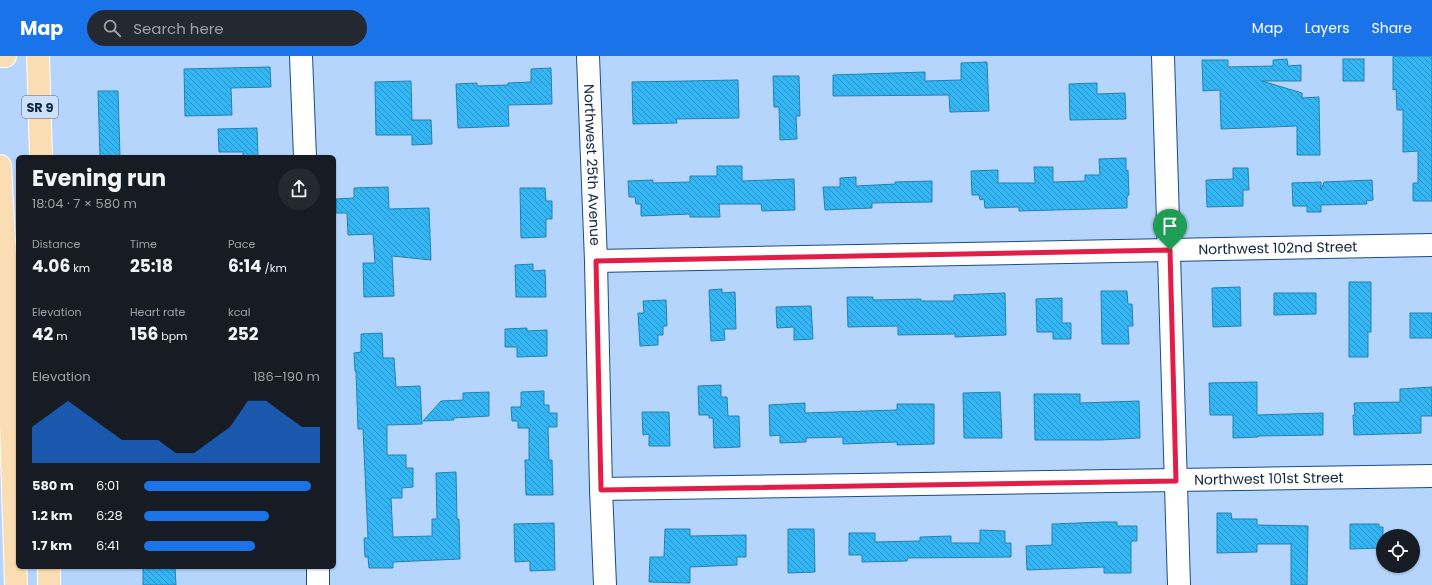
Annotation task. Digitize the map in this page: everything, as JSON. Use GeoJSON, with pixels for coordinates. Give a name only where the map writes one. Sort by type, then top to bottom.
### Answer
{"type":"FeatureCollection","features":[{"type":"Feature","properties":{"kind":"main road"},"geometry":{"type":"LineString","coordinates":[[0,56],[5,56]]}},
{"type":"Feature","properties":{"kind":"main road","name":"SR 9"},"geometry":{"type":"LineString","coordinates":[[38,56],[41,155]]}},
{"type":"Feature","properties":{"kind":"main road"},"geometry":{"type":"LineString","coordinates":[[0,166],[7,296],[6,488],[16,585]]}},
{"type":"Feature","properties":{"kind":"main road"},"geometry":{"type":"LineString","coordinates":[[49,569],[49,585]]}},
{"type":"Feature","properties":{"kind":"street"},"geometry":{"type":"LineString","coordinates":[[301,56],[304,155]]}},
{"type":"Feature","properties":{"kind":"street","name":"Northwest 25th Avenue"},"geometry":{"type":"LineString","coordinates":[[588,56],[596,261],[601,490],[605,585]]}},
{"type":"Feature","properties":{"kind":"street"},"geometry":{"type":"LineString","coordinates":[[1163,56],[1179,585]]}},
{"type":"Feature","properties":{"kind":"street","name":"Northwest 102nd Street"},"geometry":{"type":"LineString","coordinates":[[596,261],[1432,245]]}},
{"type":"Feature","properties":{"kind":"street","name":"Northwest 101st Street"},"geometry":{"type":"LineString","coordinates":[[601,490],[1432,476]]}},
{"type":"Feature","properties":{"kind":"street"},"geometry":{"type":"LineString","coordinates":[[318,569],[318,585]]}},
{"type":"Feature","properties":{"kind":"building"},"geometry":{"type":"Polygon","coordinates":[[[1393,56],[1432,56],[1432,201],[1413,201],[1413,183],[1418,183],[1418,151],[1403,152],[1403,110],[1397,110],[1396,89],[1393,90],[1393,56]]]}},
{"type":"Feature","properties":{"kind":"building"},"geometry":{"type":"Polygon","coordinates":[[[1287,59],[1288,66],[1301,65],[1301,81],[1262,81],[1302,93],[1302,98],[1319,97],[1320,155],[1297,155],[1297,126],[1221,129],[1220,90],[1203,91],[1202,60],[1228,60],[1228,67],[1273,66],[1273,60],[1287,59]]]}},
{"type":"Feature","properties":{"kind":"building"},"geometry":{"type":"Polygon","coordinates":[[[1343,59],[1364,59],[1364,81],[1343,81],[1343,59]]]}},
{"type":"Feature","properties":{"kind":"building"},"geometry":{"type":"Polygon","coordinates":[[[987,62],[989,111],[950,112],[949,95],[833,96],[833,75],[925,72],[925,81],[961,80],[961,63],[987,62]]]}},
{"type":"Feature","properties":{"kind":"building"},"geometry":{"type":"Polygon","coordinates":[[[270,67],[271,87],[231,88],[232,115],[185,116],[184,69],[270,67]]]}},
{"type":"Feature","properties":{"kind":"building"},"geometry":{"type":"Polygon","coordinates":[[[551,68],[552,104],[508,105],[509,126],[458,128],[456,84],[477,83],[477,86],[508,85],[508,83],[531,82],[531,69],[551,68]]]}},
{"type":"Feature","properties":{"kind":"building"},"geometry":{"type":"Polygon","coordinates":[[[773,76],[799,76],[800,116],[796,116],[797,139],[780,140],[779,107],[774,107],[773,76]]]}},
{"type":"Feature","properties":{"kind":"building"},"geometry":{"type":"Polygon","coordinates":[[[738,80],[739,118],[676,119],[677,123],[633,124],[632,82],[738,80]]]}},
{"type":"Feature","properties":{"kind":"building"},"geometry":{"type":"Polygon","coordinates":[[[411,81],[412,120],[431,120],[432,144],[412,145],[412,135],[376,135],[375,82],[411,81]]]}},
{"type":"Feature","properties":{"kind":"building"},"geometry":{"type":"Polygon","coordinates":[[[1097,83],[1097,94],[1125,93],[1126,119],[1070,120],[1069,84],[1097,83]]]}},
{"type":"Feature","properties":{"kind":"building"},"geometry":{"type":"Polygon","coordinates":[[[98,91],[118,91],[120,155],[100,155],[98,91]]]}},
{"type":"Feature","properties":{"kind":"building"},"geometry":{"type":"Polygon","coordinates":[[[257,128],[258,155],[243,155],[243,152],[219,152],[218,129],[257,128]]]}},
{"type":"Feature","properties":{"kind":"building"},"geometry":{"type":"Polygon","coordinates":[[[1126,158],[1129,195],[1127,196],[1127,208],[1019,211],[1019,207],[985,208],[984,199],[980,200],[979,195],[972,195],[971,171],[998,170],[998,183],[1035,183],[1034,167],[1053,167],[1053,182],[1085,181],[1085,175],[1100,175],[1099,159],[1126,158]]]}},
{"type":"Feature","properties":{"kind":"building"},"geometry":{"type":"Polygon","coordinates":[[[717,166],[742,166],[742,181],[794,179],[795,210],[762,211],[761,204],[719,204],[720,217],[690,217],[690,214],[641,216],[641,204],[636,204],[635,197],[629,197],[628,181],[653,180],[653,183],[690,182],[690,176],[717,176],[717,166]]]}},
{"type":"Feature","properties":{"kind":"building"},"geometry":{"type":"Polygon","coordinates":[[[1233,168],[1248,168],[1249,190],[1243,190],[1243,206],[1207,207],[1206,180],[1233,179],[1233,168]]]}},
{"type":"Feature","properties":{"kind":"building"},"geometry":{"type":"Polygon","coordinates":[[[856,177],[856,186],[895,184],[895,182],[932,181],[932,202],[872,203],[872,208],[825,210],[823,187],[840,187],[840,178],[856,177]]]}},
{"type":"Feature","properties":{"kind":"building"},"geometry":{"type":"Polygon","coordinates":[[[1372,180],[1373,200],[1366,201],[1367,204],[1321,205],[1321,212],[1307,212],[1307,206],[1293,206],[1292,183],[1321,182],[1321,190],[1324,182],[1372,180]]]}},
{"type":"Feature","properties":{"kind":"building"},"geometry":{"type":"Polygon","coordinates":[[[388,187],[389,209],[429,208],[431,260],[392,256],[394,296],[364,297],[363,263],[375,263],[373,234],[348,235],[347,213],[336,213],[336,199],[354,198],[354,188],[388,187]]]}},
{"type":"Feature","properties":{"kind":"building"},"geometry":{"type":"Polygon","coordinates":[[[520,188],[545,188],[546,201],[552,201],[552,219],[546,219],[546,237],[521,238],[520,188]]]}},
{"type":"Feature","properties":{"kind":"building"},"geometry":{"type":"Polygon","coordinates":[[[533,264],[533,271],[545,270],[546,297],[516,297],[515,265],[533,264]]]}},
{"type":"Feature","properties":{"kind":"building"},"geometry":{"type":"Polygon","coordinates":[[[1349,282],[1371,282],[1371,332],[1368,332],[1368,357],[1349,357],[1349,282]]]}},
{"type":"Feature","properties":{"kind":"building"},"geometry":{"type":"Polygon","coordinates":[[[1240,287],[1241,326],[1213,327],[1212,288],[1240,287]]]}},
{"type":"Feature","properties":{"kind":"building"},"geometry":{"type":"Polygon","coordinates":[[[722,289],[722,293],[735,292],[736,329],[724,329],[725,340],[711,341],[709,290],[722,289]]]}},
{"type":"Feature","properties":{"kind":"building"},"geometry":{"type":"Polygon","coordinates":[[[1101,291],[1127,291],[1128,304],[1132,304],[1133,326],[1128,326],[1129,344],[1102,344],[1101,291]]]}},
{"type":"Feature","properties":{"kind":"building"},"geometry":{"type":"Polygon","coordinates":[[[1005,293],[1006,335],[955,337],[955,334],[898,335],[898,326],[848,327],[847,297],[873,297],[873,300],[921,299],[921,301],[954,301],[954,295],[1005,293]]]}},
{"type":"Feature","properties":{"kind":"building"},"geometry":{"type":"Polygon","coordinates":[[[1274,293],[1316,293],[1316,314],[1274,315],[1274,293]]]}},
{"type":"Feature","properties":{"kind":"building"},"geometry":{"type":"Polygon","coordinates":[[[1062,298],[1062,323],[1071,323],[1071,339],[1053,339],[1053,332],[1037,332],[1036,299],[1062,298]]]}},
{"type":"Feature","properties":{"kind":"building"},"geometry":{"type":"Polygon","coordinates":[[[666,300],[667,326],[663,326],[663,335],[658,335],[658,345],[640,346],[638,313],[644,313],[643,301],[666,300]]]}},
{"type":"Feature","properties":{"kind":"building"},"geometry":{"type":"Polygon","coordinates":[[[811,306],[813,339],[794,340],[794,327],[777,328],[776,307],[811,306]]]}},
{"type":"Feature","properties":{"kind":"building"},"geometry":{"type":"Polygon","coordinates":[[[1410,313],[1432,313],[1432,338],[1410,338],[1410,313]]]}},
{"type":"Feature","properties":{"kind":"building"},"geometry":{"type":"Polygon","coordinates":[[[527,328],[527,331],[547,330],[547,356],[517,357],[517,347],[505,347],[505,329],[527,328]]]}},
{"type":"Feature","properties":{"kind":"building"},"geometry":{"type":"Polygon","coordinates":[[[382,333],[383,358],[394,358],[396,387],[420,386],[422,424],[387,425],[387,455],[406,455],[406,468],[413,468],[413,487],[402,488],[402,498],[391,498],[393,537],[432,536],[432,519],[437,519],[436,473],[456,472],[460,559],[393,562],[393,568],[369,568],[368,557],[365,557],[364,538],[368,538],[363,429],[358,429],[354,353],[361,352],[361,334],[382,333]]]}},
{"type":"Feature","properties":{"kind":"building"},"geometry":{"type":"Polygon","coordinates":[[[1257,382],[1257,415],[1323,413],[1323,435],[1233,438],[1233,415],[1210,415],[1209,383],[1257,382]]]}},
{"type":"Feature","properties":{"kind":"building"},"geometry":{"type":"Polygon","coordinates":[[[721,385],[721,397],[727,397],[728,416],[739,416],[740,447],[714,448],[713,418],[709,418],[709,415],[699,415],[698,386],[721,385]]]}},
{"type":"Feature","properties":{"kind":"building"},"geometry":{"type":"Polygon","coordinates":[[[1432,387],[1432,416],[1421,416],[1421,433],[1354,435],[1354,403],[1400,402],[1400,389],[1432,387]]]}},
{"type":"Feature","properties":{"kind":"building"},"geometry":{"type":"Polygon","coordinates":[[[544,391],[544,405],[549,405],[549,413],[557,413],[557,427],[548,427],[549,460],[552,460],[553,495],[526,495],[525,460],[529,460],[529,428],[518,428],[518,421],[512,421],[511,407],[521,407],[521,392],[544,391]]]}},
{"type":"Feature","properties":{"kind":"building"},"geometry":{"type":"Polygon","coordinates":[[[489,392],[489,416],[453,418],[454,420],[423,421],[441,401],[463,400],[463,393],[489,392]]]}},
{"type":"Feature","properties":{"kind":"building"},"geometry":{"type":"Polygon","coordinates":[[[1000,392],[1002,438],[964,438],[963,393],[1000,392]]]}},
{"type":"Feature","properties":{"kind":"building"},"geometry":{"type":"Polygon","coordinates":[[[1034,394],[1080,394],[1080,403],[1139,401],[1140,438],[1100,440],[1035,440],[1034,394]]]}},
{"type":"Feature","properties":{"kind":"building"},"geometry":{"type":"Polygon","coordinates":[[[805,403],[805,413],[897,410],[897,404],[934,404],[934,444],[897,445],[897,442],[843,444],[843,437],[806,438],[806,442],[780,443],[780,435],[770,436],[769,405],[805,403]]]}},
{"type":"Feature","properties":{"kind":"building"},"geometry":{"type":"Polygon","coordinates":[[[642,412],[669,412],[670,446],[649,446],[649,434],[643,435],[642,412]]]}},
{"type":"Feature","properties":{"kind":"building"},"geometry":{"type":"Polygon","coordinates":[[[1217,513],[1231,513],[1232,519],[1257,519],[1257,525],[1308,526],[1307,585],[1291,585],[1291,544],[1257,544],[1257,552],[1217,553],[1217,513]]]}},
{"type":"Feature","properties":{"kind":"building"},"geometry":{"type":"Polygon","coordinates":[[[1117,522],[1117,526],[1137,526],[1137,541],[1131,541],[1131,573],[1104,573],[1104,567],[1027,570],[1026,546],[1052,545],[1052,524],[1117,522]]]}},
{"type":"Feature","properties":{"kind":"building"},"geometry":{"type":"Polygon","coordinates":[[[554,523],[555,570],[530,571],[530,561],[515,562],[514,524],[554,523]]]}},
{"type":"Feature","properties":{"kind":"building"},"geometry":{"type":"Polygon","coordinates":[[[1350,524],[1379,524],[1379,527],[1383,527],[1383,529],[1376,529],[1376,548],[1350,549],[1350,524]]]}},
{"type":"Feature","properties":{"kind":"building"},"geometry":{"type":"Polygon","coordinates":[[[665,529],[690,529],[690,536],[746,535],[746,557],[737,557],[737,565],[690,567],[690,583],[649,582],[650,557],[664,557],[665,529]]]}},
{"type":"Feature","properties":{"kind":"building"},"geometry":{"type":"Polygon","coordinates":[[[788,529],[814,529],[815,572],[788,573],[788,529]]]}},
{"type":"Feature","properties":{"kind":"building"},"geometry":{"type":"Polygon","coordinates":[[[980,530],[1005,531],[1005,543],[1011,543],[1011,557],[908,558],[907,561],[862,562],[862,555],[849,555],[849,533],[875,533],[875,542],[920,541],[920,537],[951,536],[951,543],[980,543],[980,530]]]}},
{"type":"Feature","properties":{"kind":"building"},"geometry":{"type":"Polygon","coordinates":[[[143,569],[175,569],[176,585],[143,585],[143,569]]]}},
{"type":"Feature","properties":{"kind":"route"},"geometry":{"type":"LineString","coordinates":[[1170,250],[1176,481],[601,490],[596,261],[1170,250]]}}]}
